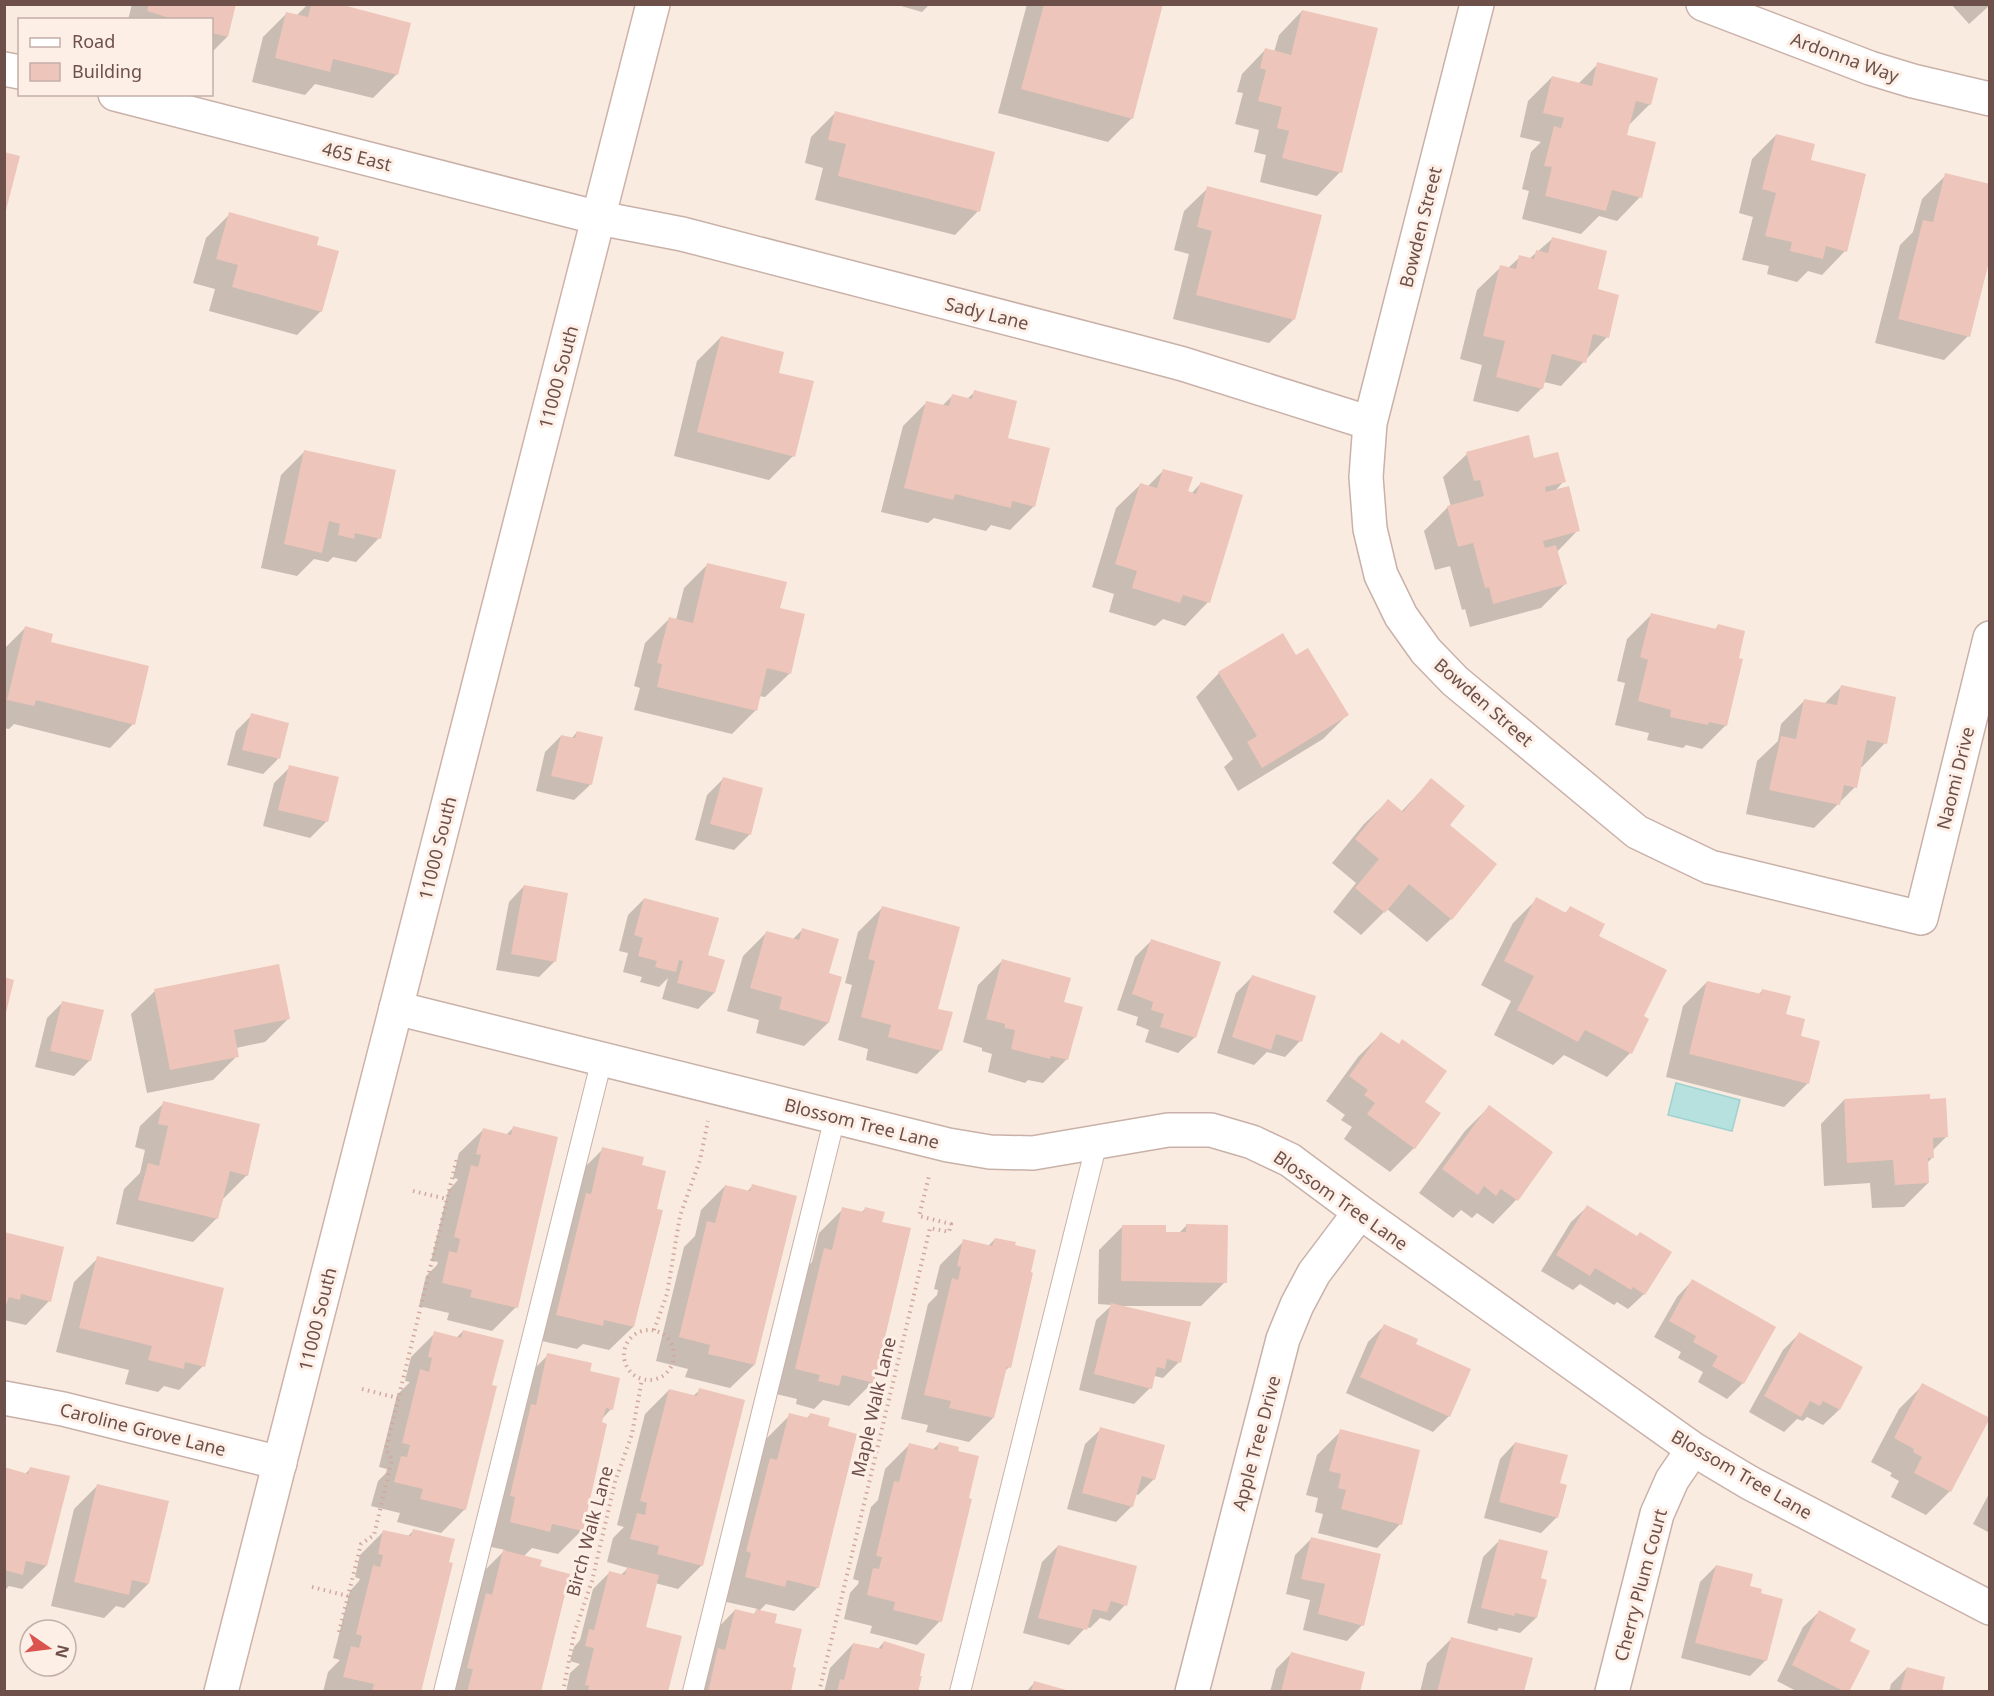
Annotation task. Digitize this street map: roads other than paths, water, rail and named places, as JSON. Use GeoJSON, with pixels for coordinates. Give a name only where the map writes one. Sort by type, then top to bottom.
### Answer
{"type":"FeatureCollection","features":[{"type":"Feature","properties":{"kind":"street","name":"11000 South"},"geometry":{"type":"LineString","coordinates":[[221,1692],[653,4]]}},
{"type":"Feature","properties":{"kind":"street","name":"Bowden Street"},"geometry":{"type":"LineString","coordinates":[[1477,4],[1370,423],[1366,477],[1370,529],[1381,575],[1401,616],[1426,651],[1455,681],[1637,832],[1710,867],[1922,918]]}},
{"type":"Feature","properties":{"kind":"street","name":"Ardonna Way"},"geometry":{"type":"LineString","coordinates":[[1703,4],[1870,68],[1989,99]]}},
{"type":"Feature","properties":{"kind":"street","name":"465 East"},"geometry":{"type":"LineString","coordinates":[[123,96],[599,218]]}},
{"type":"Feature","properties":{"kind":"street","name":"Sady Lane"},"geometry":{"type":"LineString","coordinates":[[599,218],[682,234],[1149,355],[1370,423]]}},
{"type":"Feature","properties":{"kind":"street","name":"Naomi Drive"},"geometry":{"type":"LineString","coordinates":[[1922,918],[1989,638]]}},
{"type":"Feature","properties":{"kind":"street","name":"Blossom Tree Lane"},"geometry":{"type":"LineString","coordinates":[[396,1008],[948,1145],[990,1152],[1033,1153],[1168,1130],[1211,1131],[1252,1142],[1290,1160],[1693,1449],[1750,1483],[1989,1608]]}},
{"type":"Feature","properties":{"kind":"street","name":"Apple Tree Drive"},"geometry":{"type":"LineString","coordinates":[[1192,1692],[1283,1339],[1297,1305],[1314,1274],[1360,1212]]}},
{"type":"Feature","properties":{"kind":"street","name":"Caroline Grove Lane"},"geometry":{"type":"LineString","coordinates":[[4,1398],[63,1409],[280,1463]]}},
{"type":"Feature","properties":{"kind":"street","name":"Cherry Plum Court"},"geometry":{"type":"LineString","coordinates":[[1612,1692],[1657,1514],[1672,1480],[1693,1449]]}},
{"type":"Feature","properties":{"kind":"lane"},"geometry":{"type":"LineString","coordinates":[[444,1692],[602,1059]]}},
{"type":"Feature","properties":{"kind":"lane"},"geometry":{"type":"LineString","coordinates":[[693,1692],[835,1117]]}},
{"type":"Feature","properties":{"kind":"lane"},"geometry":{"type":"LineString","coordinates":[[960,1692],[1097,1142]]}},
{"type":"Feature","properties":{"kind":"water"},"geometry":{"type":"Polygon","coordinates":[[[1676,1083],[1740,1100],[1732,1131],[1668,1115],[1676,1083]]]}}]}
